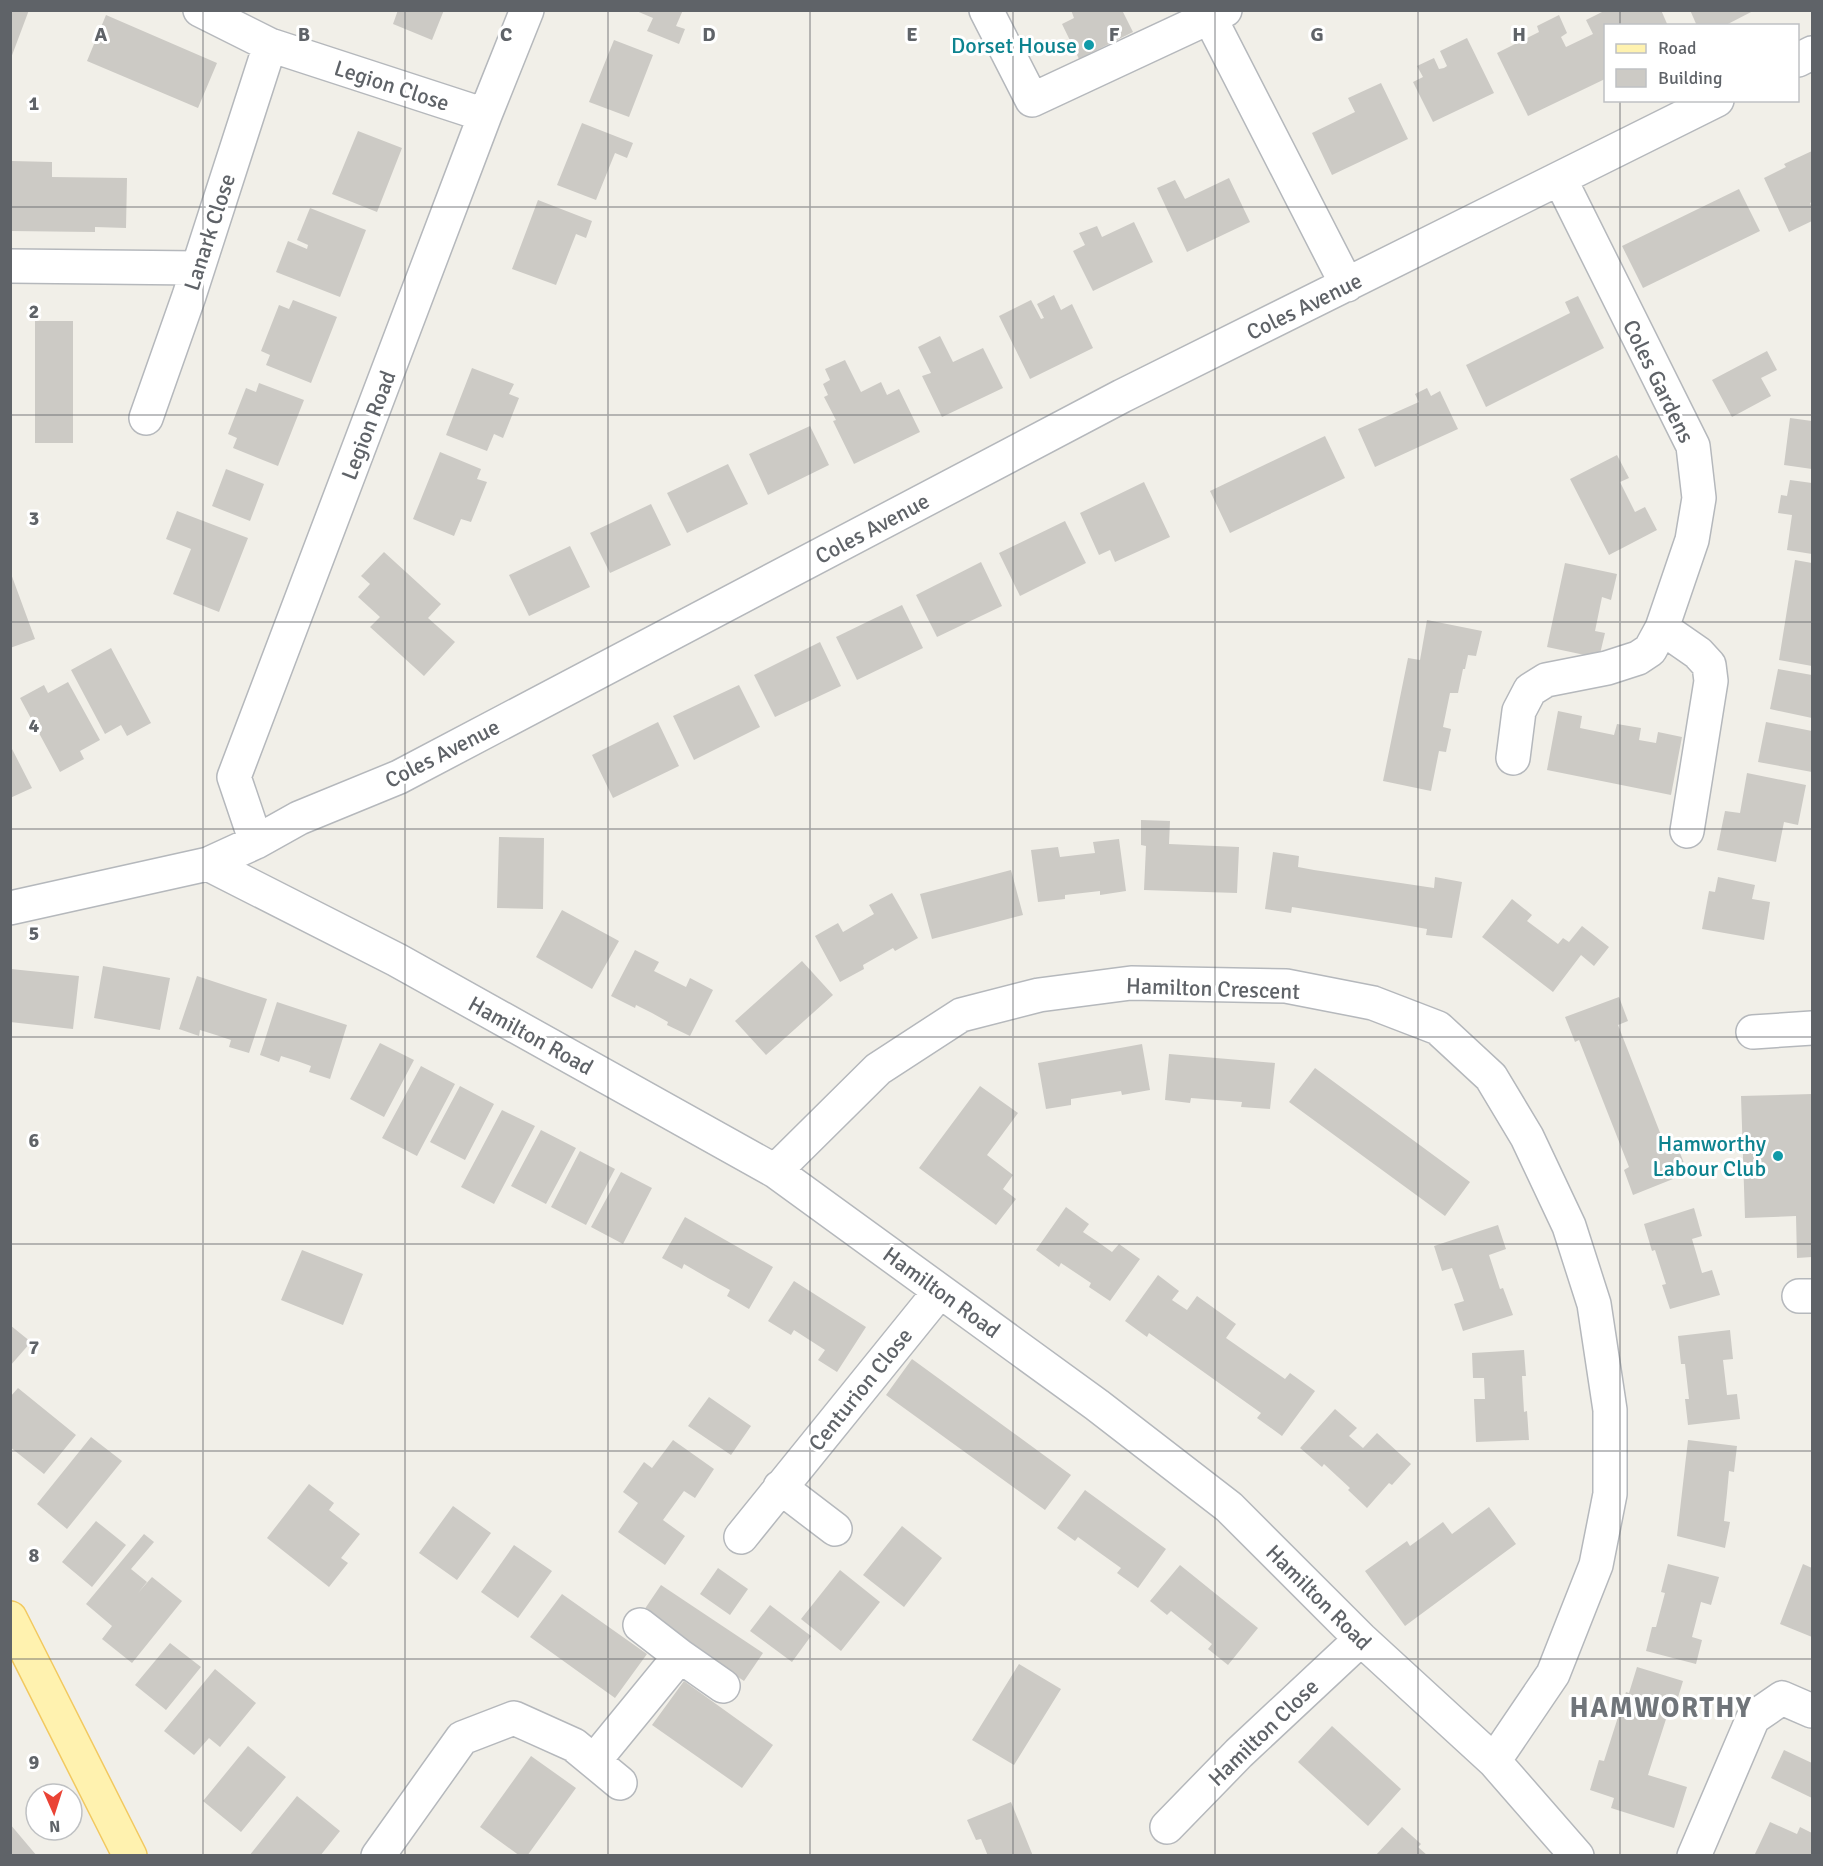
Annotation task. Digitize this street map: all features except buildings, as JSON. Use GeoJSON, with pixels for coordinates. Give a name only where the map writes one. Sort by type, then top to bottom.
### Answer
{"type":"FeatureCollection","features":[{"type":"Feature","properties":{"kind":"main road"},"geometry":{"type":"LineString","coordinates":[[10,1618],[130,1856]]}},
{"type":"Feature","properties":{"kind":"street","name":"Legion Close"},"geometry":{"type":"LineString","coordinates":[[200,10],[270,45],[485,115]]}},
{"type":"Feature","properties":{"kind":"street","name":"Legion Road"},"geometry":{"type":"LineString","coordinates":[[256,842],[234,777],[527,10]]}},
{"type":"Feature","properties":{"kind":"street"},"geometry":{"type":"LineString","coordinates":[[986,10],[1032,100],[1217,14],[1347,285]]}},
{"type":"Feature","properties":{"kind":"street","name":"Lanark Close"},"geometry":{"type":"LineString","coordinates":[[146,418],[198,268],[270,45]]}},
{"type":"Feature","properties":{"kind":"street","name":"Coles Avenue"},"geometry":{"type":"LineString","coordinates":[[10,908],[208,864],[299,819],[399,777],[1111,402],[1713,102]]}},
{"type":"Feature","properties":{"kind":"street","name":"Coles Gardens"},"geometry":{"type":"LineString","coordinates":[[1513,758],[1519,711],[1530,690],[1546,680],[1607,668],[1638,658],[1650,650],[1662,628],[1692,540],[1699,498],[1693,446],[1560,179]]}},
{"type":"Feature","properties":{"kind":"street"},"geometry":{"type":"LineString","coordinates":[[10,266],[198,268]]}},
{"type":"Feature","properties":{"kind":"street"},"geometry":{"type":"LineString","coordinates":[[1662,628],[1698,653],[1709,664],[1711,681],[1687,831]]}},
{"type":"Feature","properties":{"kind":"street","name":"Hamilton Road"},"geometry":{"type":"LineString","coordinates":[[208,864],[397,960],[775,1171],[1097,1405],[1229,1507],[1360,1639],[1494,1761],[1577,1856]]}},
{"type":"Feature","properties":{"kind":"street","name":"Hamilton Crescent"},"geometry":{"type":"LineString","coordinates":[[775,1171],[878,1069],[961,1015],[1039,995],[1131,983],[1286,987],[1373,1003],[1438,1028],[1491,1077],[1527,1137],[1569,1226],[1594,1304],[1610,1410],[1610,1494],[1596,1565],[1554,1674],[1494,1761]]}},
{"type":"Feature","properties":{"kind":"street"},"geometry":{"type":"LineString","coordinates":[[1754,1032],[1812,1028]]}},
{"type":"Feature","properties":{"kind":"street","name":"Centurion Close"},"geometry":{"type":"LineString","coordinates":[[741,1537],[940,1291]]}},
{"type":"Feature","properties":{"kind":"street"},"geometry":{"type":"LineString","coordinates":[[780,1487],[835,1529]]}},
{"type":"Feature","properties":{"kind":"street"},"geometry":{"type":"LineString","coordinates":[[640,1624],[723,1686]]}},
{"type":"Feature","properties":{"kind":"street","name":"Hamilton Close"},"geometry":{"type":"LineString","coordinates":[[1167,1827],[1239,1753],[1360,1639]]}},
{"type":"Feature","properties":{"kind":"street"},"geometry":{"type":"LineString","coordinates":[[594,1761],[680,1656]]}},
{"type":"Feature","properties":{"kind":"street"},"geometry":{"type":"LineString","coordinates":[[1694,1856],[1753,1718],[1782,1698],[1812,1712]]}},
{"type":"Feature","properties":{"kind":"street"},"geometry":{"type":"LineString","coordinates":[[378,1856],[462,1738],[514,1718],[574,1745],[620,1783]]}},
{"type":"Feature","properties":{"kind":"place","name":"Dorset House"},"geometry":{"type":"Point","coordinates":[1089,45]}},
{"type":"Feature","properties":{"kind":"place","name":"Hamworthy Labour Club"},"geometry":{"type":"Point","coordinates":[1778,1156]}},
{"type":"Feature","properties":{"kind":"district","name":"HAMWORTHY"},"geometry":{"type":"Point","coordinates":[1661,1707]}}]}
